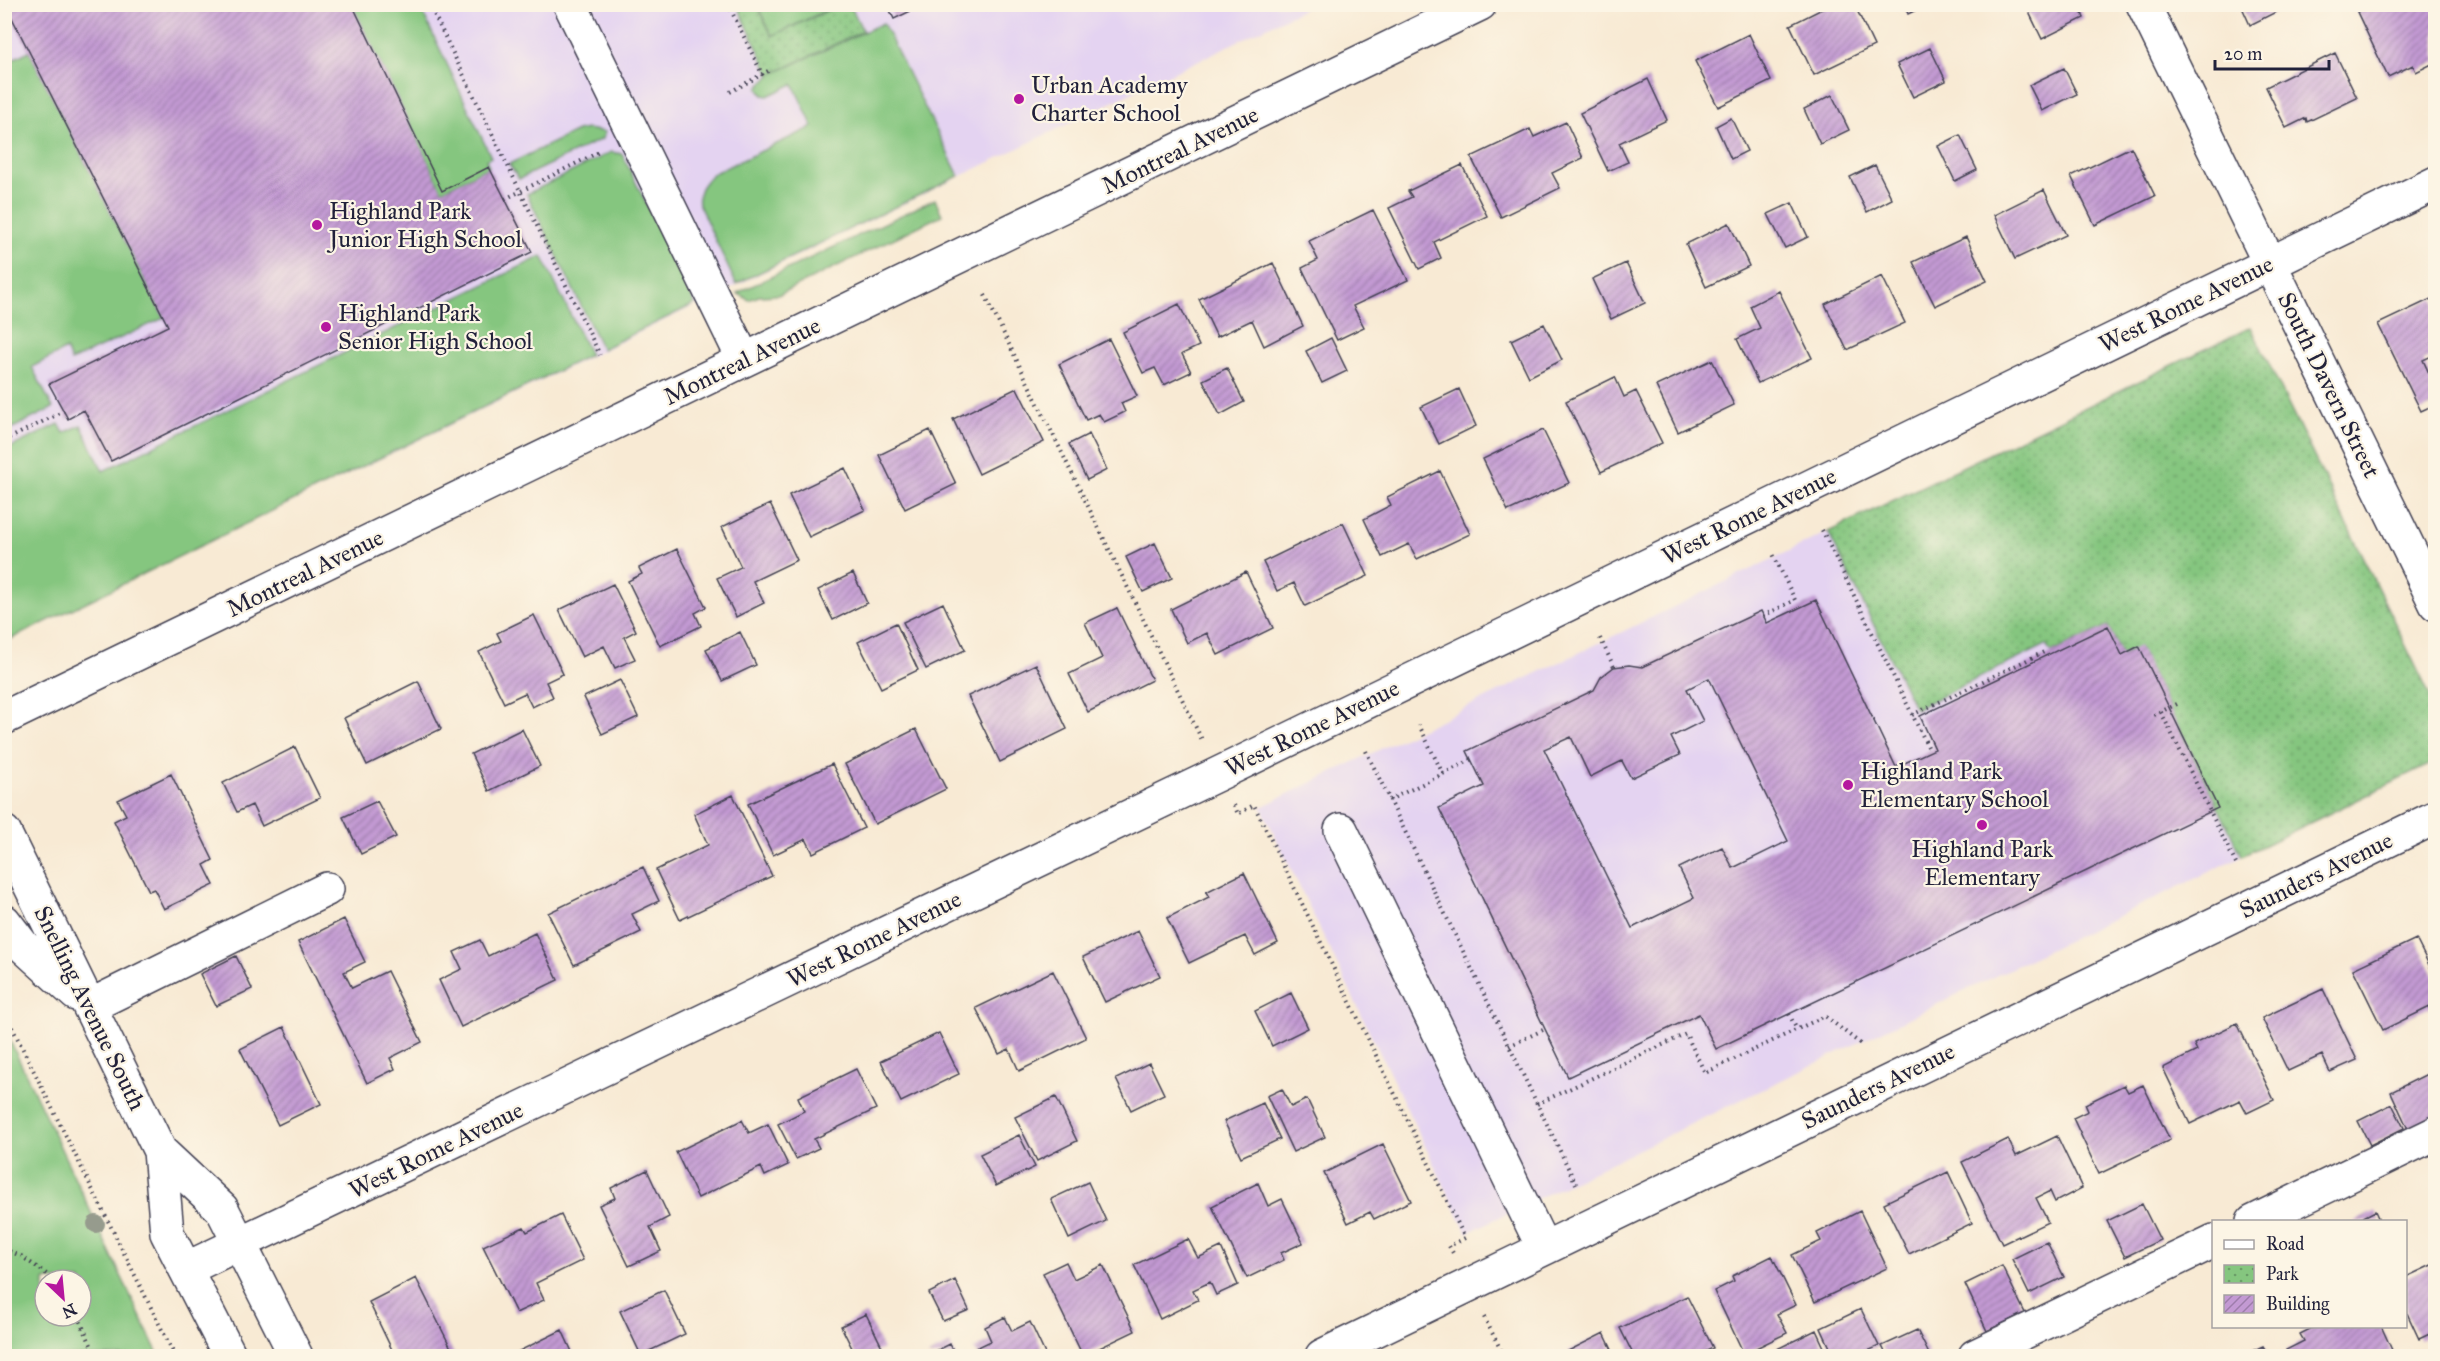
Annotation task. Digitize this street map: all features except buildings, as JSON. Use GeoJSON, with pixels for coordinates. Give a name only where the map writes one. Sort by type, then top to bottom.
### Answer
{"type":"FeatureCollection","features":[{"type":"Feature","properties":{"kind":"street"},"geometry":{"type":"LineString","coordinates":[[570,4],[744,360]]}},
{"type":"Feature","properties":{"kind":"street","name":"Montreal Avenue"},"geometry":{"type":"LineString","coordinates":[[4,718],[1480,4]]}},
{"type":"Feature","properties":{"kind":"street","name":"South Davern Street"},"geometry":{"type":"LineString","coordinates":[[2143,4],[2436,604]]}},
{"type":"Feature","properties":{"kind":"street","name":"West Rome Avenue"},"geometry":{"type":"LineString","coordinates":[[186,1269],[1218,774],[2436,183]]}},
{"type":"Feature","properties":{"kind":"street","name":"Saunders Avenue"},"geometry":{"type":"LineString","coordinates":[[1322,1356],[1543,1247],[2436,817]]}},
{"type":"Feature","properties":{"kind":"street"},"geometry":{"type":"LineString","coordinates":[[1341,830],[1543,1247]]}},
{"type":"Feature","properties":{"kind":"street","name":"Snelling Avenue South"},"geometry":{"type":"LineString","coordinates":[[4,832],[160,1151],[167,1233],[230,1356]]}},
{"type":"Feature","properties":{"kind":"street"},"geometry":{"type":"LineString","coordinates":[[4,921],[23,946],[90,1006],[327,889]]}},
{"type":"Feature","properties":{"kind":"street"},"geometry":{"type":"LineString","coordinates":[[2255,1220],[2436,1133]]}},
{"type":"Feature","properties":{"kind":"street","name":"Snelling Avenue South"},"geometry":{"type":"LineString","coordinates":[[160,1151],[222,1209],[296,1356]]}},
{"type":"Feature","properties":{"kind":"street"},"geometry":{"type":"LineString","coordinates":[[1975,1356],[2212,1242]]}},
{"type":"Feature","properties":{"kind":"path"},"geometry":{"type":"LineString","coordinates":[[429,4],[600,355]]}},
{"type":"Feature","properties":{"kind":"path"},"geometry":{"type":"LineString","coordinates":[[728,4],[763,76]]}},
{"type":"Feature","properties":{"kind":"path"},"geometry":{"type":"LineString","coordinates":[[730,92],[763,76],[768,71]]}},
{"type":"Feature","properties":{"kind":"path"},"geometry":{"type":"LineString","coordinates":[[505,198],[634,135]]}},
{"type":"Feature","properties":{"kind":"path"},"geometry":{"type":"LineString","coordinates":[[4,441],[64,411]]}},
{"type":"Feature","properties":{"kind":"path"},"geometry":{"type":"LineString","coordinates":[[1822,530],[1930,751]]}},
{"type":"Feature","properties":{"kind":"path"},"geometry":{"type":"LineString","coordinates":[[1763,616],[1796,600],[1773,554]]}},
{"type":"Feature","properties":{"kind":"path"},"geometry":{"type":"LineString","coordinates":[[1600,638],[1614,667]]}},
{"type":"Feature","properties":{"kind":"path"},"geometry":{"type":"LineString","coordinates":[[1912,715],[2044,652],[2046,656]]}},
{"type":"Feature","properties":{"kind":"path"},"geometry":{"type":"LineString","coordinates":[[2154,715],[2180,703]]}},
{"type":"Feature","properties":{"kind":"path"},"geometry":{"type":"LineString","coordinates":[[2161,712],[2236,864]]}},
{"type":"Feature","properties":{"kind":"path"},"geometry":{"type":"LineString","coordinates":[[1419,725],[1443,774]]}},
{"type":"Feature","properties":{"kind":"path"},"geometry":{"type":"LineString","coordinates":[[1366,751],[1576,1184]]}},
{"type":"Feature","properties":{"kind":"path"},"geometry":{"type":"LineString","coordinates":[[1389,800],[1471,760]]}},
{"type":"Feature","properties":{"kind":"path"},"geometry":{"type":"LineString","coordinates":[[4,1011],[175,1356]]}},
{"type":"Feature","properties":{"kind":"path"},"geometry":{"type":"LineString","coordinates":[[1789,1014],[1797,1030]]}},
{"type":"Feature","properties":{"kind":"path"},"geometry":{"type":"LineString","coordinates":[[1537,1104],[1686,1034],[1705,1073],[1825,1016],[1862,1045]]}},
{"type":"Feature","properties":{"kind":"path"},"geometry":{"type":"LineString","coordinates":[[1509,1046],[1545,1029]]}},
{"type":"Feature","properties":{"kind":"path"},"geometry":{"type":"LineString","coordinates":[[4,1249],[21,1256],[38,1268]]}},
{"type":"Feature","properties":{"kind":"path"},"geometry":{"type":"LineString","coordinates":[[1468,1285],[1503,1356]]}},
{"type":"Feature","properties":{"kind":"path"},"geometry":{"type":"LineString","coordinates":[[83,1328],[96,1356]]}},
{"type":"Feature","properties":{"kind":"shaded area","name":"Highland Park Senior High School"},"geometry":{"type":"Polygon","coordinates":[[[5,5],[1312,5],[11,639],[5,626],[5,5]]]}},
{"type":"Feature","properties":{"kind":"shaded area","name":"Highland Park Elementary School"},"geometry":{"type":"Polygon","coordinates":[[[2251,327],[2435,706],[2435,762],[1467,1233],[1261,807],[2251,327]]]}},
{"type":"Feature","properties":{"kind":"green space"},"geometry":{"type":"Polygon","coordinates":[[[352,5],[419,5],[491,157],[486,160],[489,167],[442,191],[352,5]]]}},
{"type":"Feature","properties":{"kind":"green space"},"geometry":{"type":"Polygon","coordinates":[[[737,5],[757,5],[772,36],[829,10],[827,5],[850,5],[863,31],[770,75],[737,5]]]}},
{"type":"Feature","properties":{"kind":"green space"},"geometry":{"type":"Polygon","coordinates":[[[757,5],[827,5],[829,9],[772,36],[757,5]]]}},
{"type":"Feature","properties":{"kind":"green space"},"geometry":{"type":"Polygon","coordinates":[[[883,23],[959,176],[736,284],[699,205],[701,188],[712,174],[813,127],[793,84],[768,96],[763,95],[758,88],[770,75],[883,23]]]}},
{"type":"Feature","properties":{"kind":"green space"},"geometry":{"type":"Polygon","coordinates":[[[29,51],[164,318],[71,361],[66,349],[32,367],[53,408],[5,432],[5,63],[29,51]]]}},
{"type":"Feature","properties":{"kind":"green space"},"geometry":{"type":"Polygon","coordinates":[[[587,129],[605,132],[602,139],[519,179],[509,164],[577,131],[587,129]]]}},
{"type":"Feature","properties":{"kind":"green space"},"geometry":{"type":"Polygon","coordinates":[[[611,152],[622,154],[695,304],[602,349],[527,194],[611,152]]]}},
{"type":"Feature","properties":{"kind":"green space"},"geometry":{"type":"Polygon","coordinates":[[[935,199],[942,215],[778,295],[759,296],[749,300],[737,293],[935,199]]]}},
{"type":"Feature","properties":{"kind":"green space"},"geometry":{"type":"Polygon","coordinates":[[[542,256],[590,355],[11,639],[4,626],[5,450],[59,424],[64,433],[81,425],[103,471],[542,256]]]}},
{"type":"Feature","properties":{"kind":"green space"},"geometry":{"type":"Polygon","coordinates":[[[2251,327],[2435,706],[2435,762],[2242,856],[2139,647],[2122,655],[2108,626],[2051,653],[2046,645],[1915,709],[1828,532],[2251,327]]]}},
{"type":"Feature","properties":{"kind":"green space"},"geometry":{"type":"Polygon","coordinates":[[[5,1030],[159,1356],[5,1356],[5,1030]]]}},
{"type":"Feature","properties":{"kind":"place","name":"Urban Academy Charter School"},"geometry":{"type":"Point","coordinates":[1019,99]}},
{"type":"Feature","properties":{"kind":"place","name":"Highland Park Junior High School"},"geometry":{"type":"Point","coordinates":[317,225]}},
{"type":"Feature","properties":{"kind":"place","name":"Highland Park Senior High School"},"geometry":{"type":"Point","coordinates":[326,327]}},
{"type":"Feature","properties":{"kind":"place","name":"Highland Park Elementary School"},"geometry":{"type":"Point","coordinates":[1848,785]}},
{"type":"Feature","properties":{"kind":"place","name":"Highland Park Elementary"},"geometry":{"type":"Point","coordinates":[1982,825]}}]}
